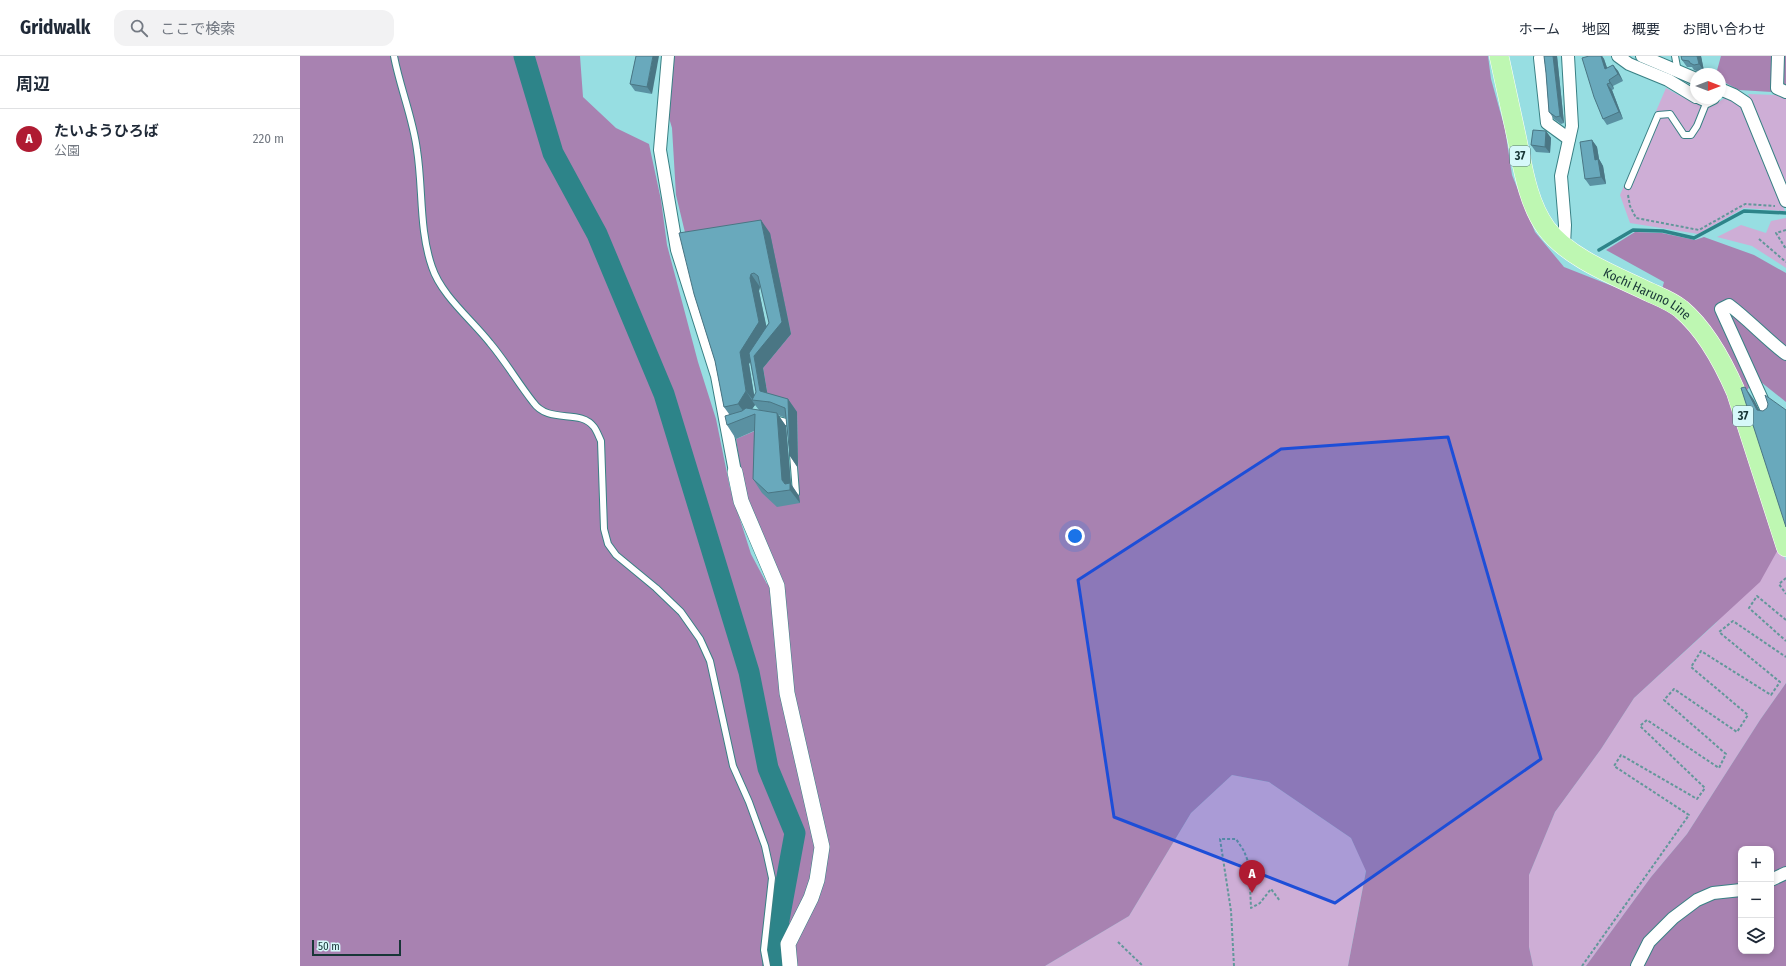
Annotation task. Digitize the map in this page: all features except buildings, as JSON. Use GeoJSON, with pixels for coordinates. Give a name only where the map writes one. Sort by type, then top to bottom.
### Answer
{"type":"FeatureCollection","features":[{"type":"Feature","properties":{"kind":"main road","name":"Kochi Haruno Line"},"geometry":{"type":"LineString","coordinates":[[1499,56],[1521,158],[1534,206],[1547,229],[1575,253],[1611,273],[1671,302],[1681,309],[1704,334],[1730,377],[1736,392],[1786,547]]}},
{"type":"Feature","properties":{"kind":"street"},"geometry":{"type":"LineString","coordinates":[[668,56],[660,150],[677,250],[717,376],[730,425],[735,472],[741,501],[777,586],[786,693],[822,847],[817,880],[811,898],[788,944],[790,966]]}},
{"type":"Feature","properties":{"kind":"street"},"geometry":{"type":"LineString","coordinates":[[1564,245],[1565,225],[1561,176],[1572,126],[1568,56]]}},
{"type":"Feature","properties":{"kind":"street"},"geometry":{"type":"LineString","coordinates":[[1618,56],[1629,64],[1668,80],[1690,93]]}},
{"type":"Feature","properties":{"kind":"street"},"geometry":{"type":"LineString","coordinates":[[1642,56],[1690,77]]}},
{"type":"Feature","properties":{"kind":"street"},"geometry":{"type":"LineString","coordinates":[[1778,56],[1777,88],[1786,92]]}},
{"type":"Feature","properties":{"kind":"street"},"geometry":{"type":"LineString","coordinates":[[1540,58],[1547,123],[1569,139]]}},
{"type":"Feature","properties":{"kind":"street"},"geometry":{"type":"LineString","coordinates":[[1726,93],[1746,103],[1783,203]]}},
{"type":"Feature","properties":{"kind":"street"},"geometry":{"type":"LineString","coordinates":[[1770,417],[1721,309],[1729,305],[1744,316],[1772,344],[1786,354]]}},
{"type":"Feature","properties":{"kind":"street"},"geometry":{"type":"LineString","coordinates":[[1774,879],[1786,873]]}},
{"type":"Feature","properties":{"kind":"street"},"geometry":{"type":"LineString","coordinates":[[1637,966],[1649,942],[1673,918],[1697,900],[1713,893],[1738,890]]}},
{"type":"Feature","properties":{"kind":"lane"},"geometry":{"type":"LineString","coordinates":[[394,56],[398,79],[411,116],[417,150],[425,240],[432,268],[443,288],[491,343],[534,404],[544,413],[582,419],[588,421],[595,428],[601,441],[604,529],[608,544],[616,554],[656,588],[681,612],[700,639],[710,661],[733,766],[749,802],[765,846],[772,878],[764,950],[767,966]]}},
{"type":"Feature","properties":{"kind":"lane"},"geometry":{"type":"LineString","coordinates":[[1675,56],[1678,72]]}},
{"type":"Feature","properties":{"kind":"lane"},"geometry":{"type":"LineString","coordinates":[[1628,186],[1658,115],[1670,114],[1684,135],[1690,135],[1697,126],[1705,104]]}},
{"type":"Feature","properties":{"kind":"lane"},"geometry":{"type":"LineString","coordinates":[[765,418],[790,423],[796,493]]}},
{"type":"Feature","properties":{"kind":"path"},"geometry":{"type":"LineString","coordinates":[[1628,186],[1630,206],[1636,218],[1699,230],[1745,204],[1783,203]]}},
{"type":"Feature","properties":{"kind":"path"},"geometry":{"type":"LineString","coordinates":[[1786,230],[1776,233],[1786,249]]}},
{"type":"Feature","properties":{"kind":"path"},"geometry":{"type":"LineString","coordinates":[[1759,239],[1786,262]]}},
{"type":"Feature","properties":{"kind":"path"},"geometry":{"type":"LineString","coordinates":[[1786,578],[1779,584],[1786,594]]}},
{"type":"Feature","properties":{"kind":"path"},"geometry":{"type":"LineString","coordinates":[[1786,620],[1757,596],[1749,608],[1786,640]]}},
{"type":"Feature","properties":{"kind":"path"},"geometry":{"type":"LineString","coordinates":[[1582,966],[1689,815],[1614,766],[1621,755],[1697,799],[1705,788],[1640,726],[1647,720],[1719,768],[1726,754],[1664,700],[1674,689],[1737,732],[1748,715],[1691,667],[1701,652],[1771,695],[1780,682],[1719,632],[1732,621],[1786,657]]}},
{"type":"Feature","properties":{"kind":"path"},"geometry":{"type":"LineString","coordinates":[[1234,966],[1231,911],[1220,839],[1236,839],[1244,851],[1249,864],[1251,908],[1260,902],[1271,889],[1280,900]]}},
{"type":"Feature","properties":{"kind":"path"},"geometry":{"type":"LineString","coordinates":[[1118,942],[1142,966]]}},
{"type":"Feature","properties":{"kind":"highlighted area"},"geometry":{"type":"Polygon","coordinates":[[[1448,437],[1541,759],[1335,903],[1114,817],[1078,580],[1281,449],[1448,437]]]}},
{"type":"Feature","properties":{"kind":"shaded area"},"geometry":{"type":"Polygon","coordinates":[[[300,56],[580,56],[583,97],[616,128],[649,144],[661,200],[667,245],[698,362],[716,419],[730,488],[751,554],[767,584],[777,586],[745,498],[736,439],[764,427],[799,503],[797,412],[769,403],[763,368],[791,334],[782,293],[688,245],[676,195],[672,128],[662,94],[674,56],[1488,56],[1491,79],[1505,129],[1512,175],[1535,232],[1564,267],[1658,304],[1664,282],[1606,250],[1635,232],[1662,233],[1695,240],[1704,237],[1754,255],[1786,273],[1786,402],[1756,378],[1742,397],[1780,546],[1760,582],[1634,698],[1601,749],[1555,812],[1529,875],[1529,947],[1533,966],[1348,966],[1366,871],[1351,838],[1269,782],[1232,775],[1191,813],[1129,916],[1045,966],[300,966],[300,56]]]}},
{"type":"Feature","properties":{"kind":"shaded area"},"geometry":{"type":"Polygon","coordinates":[[[1721,56],[1786,56],[1786,93],[1739,90],[1726,83],[1726,68],[1718,68],[1721,56]]]}},
{"type":"Feature","properties":{"kind":"shaded area"},"geometry":{"type":"Polygon","coordinates":[[[1666,88],[1690,101],[1690,104],[1713,106],[1716,104],[1726,104],[1726,97],[1742,108],[1785,211],[1744,208],[1698,234],[1630,223],[1620,195],[1666,88]]]}},
{"type":"Feature","properties":{"kind":"shaded area"},"geometry":{"type":"Polygon","coordinates":[[[1748,94],[1776,95],[1786,99],[1786,184],[1748,94]]]}},
{"type":"Feature","properties":{"kind":"shaded area"},"geometry":{"type":"Polygon","coordinates":[[[1786,218],[1786,268],[1752,246],[1717,237],[1741,225],[1766,233],[1771,221],[1786,218]]]}},
{"type":"Feature","properties":{"kind":"shaded area"},"geometry":{"type":"Polygon","coordinates":[[[1780,546],[1786,561],[1786,683],[1760,720],[1687,834],[1651,877],[1586,966],[1533,966],[1529,947],[1529,875],[1555,812],[1601,749],[1634,698],[1716,623],[1780,546]]]}},
{"type":"Feature","properties":{"kind":"shaded area"},"geometry":{"type":"Polygon","coordinates":[[[1786,683],[1786,966],[1586,966],[1651,877],[1687,834],[1760,720],[1786,683]]]}},
{"type":"Feature","properties":{"kind":"shaded area"},"geometry":{"type":"Polygon","coordinates":[[[1232,775],[1269,782],[1351,838],[1366,870],[1348,966],[1045,966],[1129,916],[1191,813],[1232,775]]]}},
{"type":"Feature","properties":{"kind":"waterway"},"geometry":{"type":"LineString","coordinates":[[524,56],[553,153],[597,234],[664,394],[749,672],[768,768],[795,833],[779,920],[773,966]]}},
{"type":"Feature","properties":{"kind":"waterway"},"geometry":{"type":"LineString","coordinates":[[1599,250],[1633,230],[1663,231],[1694,238],[1744,211],[1786,213]]}},
{"type":"Feature","properties":{"kind":"place","name":"たいようひろば"},"geometry":{"type":"Point","coordinates":[1252,893]}}]}
